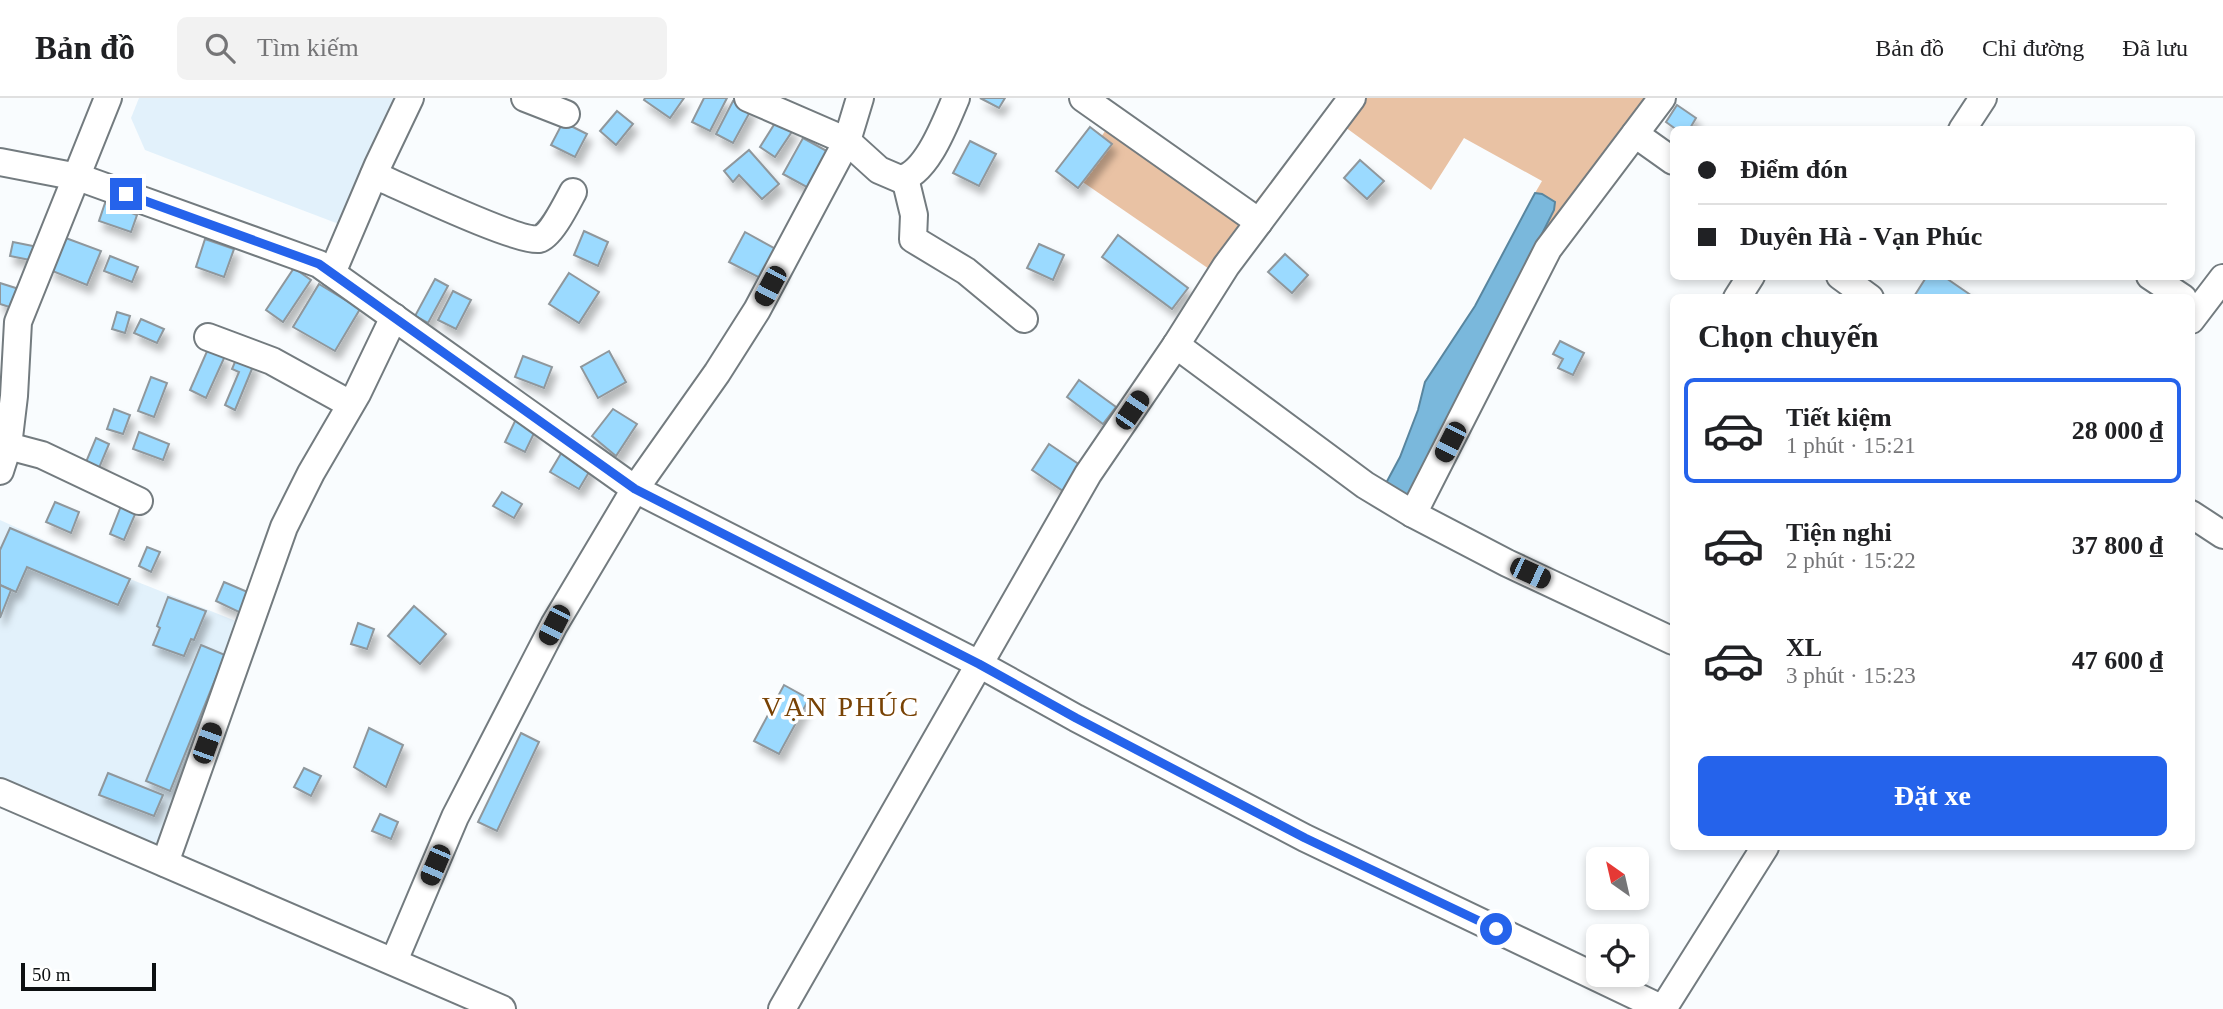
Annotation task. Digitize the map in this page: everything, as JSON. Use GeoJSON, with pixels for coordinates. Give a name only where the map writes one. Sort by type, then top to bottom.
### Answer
{"type":"FeatureCollection","features":[{"type":"Feature","properties":{"kind":"street"},"geometry":{"type":"LineString","coordinates":[[108,98],[8,349],[14,396],[4,458],[42,455],[139,501]]}},
{"type":"Feature","properties":{"kind":"street"},"geometry":{"type":"LineString","coordinates":[[332,273],[410,98]]}},
{"type":"Feature","properties":{"kind":"street"},"geometry":{"type":"LineString","coordinates":[[525,98],[566,114]]}},
{"type":"Feature","properties":{"kind":"street"},"geometry":{"type":"LineString","coordinates":[[748,98],[847,141],[879,170],[897,179],[905,178],[935,144],[956,98]]}},
{"type":"Feature","properties":{"kind":"street"},"geometry":{"type":"LineString","coordinates":[[394,961],[468,793],[554,625],[635,489],[717,373],[757,310],[847,141],[860,98]]}},
{"type":"Feature","properties":{"kind":"street"},"geometry":{"type":"LineString","coordinates":[[1083,98],[1259,222]]}},
{"type":"Feature","properties":{"kind":"street"},"geometry":{"type":"LineString","coordinates":[[782,1009],[1088,474],[1226,266],[1352,98]]}},
{"type":"Feature","properties":{"kind":"street"},"geometry":{"type":"LineString","coordinates":[[1413,514],[1548,249],[1662,98]]}},
{"type":"Feature","properties":{"kind":"street"},"geometry":{"type":"LineString","coordinates":[[1965,126],[1983,98]]}},
{"type":"Feature","properties":{"kind":"street"},"geometry":{"type":"LineString","coordinates":[[1635,134],[1670,159]]}},
{"type":"Feature","properties":{"kind":"street"},"geometry":{"type":"LineString","coordinates":[[0,162],[78,177],[319,264],[635,489],[979,664],[1305,838],[1663,1009],[1763,850]]}},
{"type":"Feature","properties":{"kind":"street"},"geometry":{"type":"LineString","coordinates":[[374,175],[496,228],[534,239],[544,236],[573,192]]}},
{"type":"Feature","properties":{"kind":"street"},"geometry":{"type":"LineString","coordinates":[[905,178],[914,215],[913,239],[966,271],[1024,318]]}},
{"type":"Feature","properties":{"kind":"street"},"geometry":{"type":"LineString","coordinates":[[2195,303],[2223,278]]}},
{"type":"Feature","properties":{"kind":"street"},"geometry":{"type":"LineString","coordinates":[[2155,280],[2174,294]]}},
{"type":"Feature","properties":{"kind":"street"},"geometry":{"type":"LineString","coordinates":[[165,863],[284,527],[351,404],[394,317]]}},
{"type":"Feature","properties":{"kind":"street"},"geometry":{"type":"LineString","coordinates":[[208,337],[272,361],[351,404]]}},
{"type":"Feature","properties":{"kind":"street"},"geometry":{"type":"LineString","coordinates":[[1176,345],[1365,485],[1413,514],[1507,563],[1670,640]]}},
{"type":"Feature","properties":{"kind":"street"},"geometry":{"type":"LineString","coordinates":[[2195,517],[2223,535]]}},
{"type":"Feature","properties":{"kind":"street"},"geometry":{"type":"LineString","coordinates":[[0,792],[502,1009]]}},
{"type":"Feature","properties":{"kind":"shaded area"},"geometry":{"type":"Polygon","coordinates":[[[139,98],[401,98],[344,226],[145,150],[131,118],[139,98]]]}},
{"type":"Feature","properties":{"kind":"shaded area"},"geometry":{"type":"Polygon","coordinates":[[[1336,98],[1650,98],[1416,514],[1554,210],[1542,194],[1535,193],[1542,181],[1464,138],[1431,190],[1345,127],[1228,282],[1074,176],[1110,124],[1251,207],[1336,98]]]}},
{"type":"Feature","properties":{"kind":"shaded area"},"geometry":{"type":"Polygon","coordinates":[[[0,520],[130,579],[241,623],[157,846],[0,779],[0,520]]]}},
{"type":"Feature","properties":{"kind":"water"},"geometry":{"type":"Polygon","coordinates":[[[1535,193],[1555,202],[1554,210],[1407,502],[1385,485],[1400,457],[1418,410],[1425,382],[1475,306],[1535,193]]]}},
{"type":"Feature","properties":{"kind":"building"},"geometry":{"type":"Polygon","coordinates":[[[684,98],[670,118],[644,100],[684,98]]]}},
{"type":"Feature","properties":{"kind":"building"},"geometry":{"type":"Polygon","coordinates":[[[704,98],[727,98],[710,131],[692,122],[704,98]]]}},
{"type":"Feature","properties":{"kind":"building"},"geometry":{"type":"Polygon","coordinates":[[[980,98],[1005,98],[999,108],[980,98]]]}},
{"type":"Feature","properties":{"kind":"building"},"geometry":{"type":"Polygon","coordinates":[[[733,101],[751,110],[733,143],[716,134],[733,101]]]}},
{"type":"Feature","properties":{"kind":"building"},"geometry":{"type":"Polygon","coordinates":[[[1677,105],[1696,118],[1691,126],[1672,126],[1666,122],[1677,105]]]}},
{"type":"Feature","properties":{"kind":"building"},"geometry":{"type":"Polygon","coordinates":[[[617,111],[633,124],[616,145],[600,131],[617,111]]]}},
{"type":"Feature","properties":{"kind":"building"},"geometry":{"type":"Polygon","coordinates":[[[777,120],[793,130],[775,157],[760,147],[777,120]]]}},
{"type":"Feature","properties":{"kind":"building"},"geometry":{"type":"Polygon","coordinates":[[[563,122],[587,134],[575,157],[551,145],[563,122]]]}},
{"type":"Feature","properties":{"kind":"building"},"geometry":{"type":"Polygon","coordinates":[[[1090,127],[1112,144],[1078,188],[1056,171],[1090,127]]]}},
{"type":"Feature","properties":{"kind":"building"},"geometry":{"type":"Polygon","coordinates":[[[803,138],[834,155],[814,191],[783,174],[803,138]]]}},
{"type":"Feature","properties":{"kind":"building"},"geometry":{"type":"Polygon","coordinates":[[[970,141],[996,154],[979,186],[953,173],[970,141]]]}},
{"type":"Feature","properties":{"kind":"building"},"geometry":{"type":"Polygon","coordinates":[[[749,150],[779,184],[762,199],[739,175],[733,182],[724,171],[749,150]]]}},
{"type":"Feature","properties":{"kind":"building"},"geometry":{"type":"Polygon","coordinates":[[[1360,160],[1384,181],[1367,199],[1344,178],[1360,160]]]}},
{"type":"Feature","properties":{"kind":"building"},"geometry":{"type":"Polygon","coordinates":[[[105,203],[137,215],[131,232],[99,221],[105,203]]]}},
{"type":"Feature","properties":{"kind":"building"},"geometry":{"type":"Polygon","coordinates":[[[584,231],[608,242],[598,266],[574,255],[584,231]]]}},
{"type":"Feature","properties":{"kind":"building"},"geometry":{"type":"Polygon","coordinates":[[[745,232],[781,252],[766,281],[729,262],[745,232]]]}},
{"type":"Feature","properties":{"kind":"building"},"geometry":{"type":"Polygon","coordinates":[[[1118,235],[1188,288],[1172,309],[1102,257],[1118,235]]]}},
{"type":"Feature","properties":{"kind":"building"},"geometry":{"type":"Polygon","coordinates":[[[63,237],[101,251],[87,285],[50,270],[63,237]]]}},
{"type":"Feature","properties":{"kind":"building"},"geometry":{"type":"Polygon","coordinates":[[[205,239],[234,249],[224,277],[196,267],[205,239]]]}},
{"type":"Feature","properties":{"kind":"building"},"geometry":{"type":"Polygon","coordinates":[[[13,242],[38,247],[35,261],[10,256],[13,242]]]}},
{"type":"Feature","properties":{"kind":"building"},"geometry":{"type":"Polygon","coordinates":[[[1039,244],[1064,255],[1053,280],[1027,268],[1039,244]]]}},
{"type":"Feature","properties":{"kind":"building"},"geometry":{"type":"Polygon","coordinates":[[[1285,254],[1308,275],[1292,293],[1268,272],[1285,254]]]}},
{"type":"Feature","properties":{"kind":"building"},"geometry":{"type":"Polygon","coordinates":[[[110,256],[138,267],[132,282],[104,271],[110,256]]]}},
{"type":"Feature","properties":{"kind":"building"},"geometry":{"type":"Polygon","coordinates":[[[294,268],[311,280],[283,322],[266,310],[294,268]]]}},
{"type":"Feature","properties":{"kind":"building"},"geometry":{"type":"Polygon","coordinates":[[[569,273],[599,292],[579,323],[549,304],[569,273]]]}},
{"type":"Feature","properties":{"kind":"building"},"geometry":{"type":"Polygon","coordinates":[[[435,279],[448,286],[428,323],[415,316],[435,279]]]}},
{"type":"Feature","properties":{"kind":"building"},"geometry":{"type":"Polygon","coordinates":[[[1924,280],[1949,280],[1969,294],[1916,294],[1924,280]]]}},
{"type":"Feature","properties":{"kind":"building"},"geometry":{"type":"Polygon","coordinates":[[[0,283],[22,290],[16,309],[0,304],[0,283]]]}},
{"type":"Feature","properties":{"kind":"building"},"geometry":{"type":"Polygon","coordinates":[[[319,284],[360,309],[335,351],[293,327],[319,284]]]}},
{"type":"Feature","properties":{"kind":"building"},"geometry":{"type":"Polygon","coordinates":[[[453,291],[471,300],[456,329],[438,320],[453,291]]]}},
{"type":"Feature","properties":{"kind":"building"},"geometry":{"type":"Polygon","coordinates":[[[117,312],[130,316],[125,333],[112,329],[117,312]]]}},
{"type":"Feature","properties":{"kind":"building"},"geometry":{"type":"Polygon","coordinates":[[[141,319],[164,329],[157,343],[134,333],[141,319]]]}},
{"type":"Feature","properties":{"kind":"building"},"geometry":{"type":"Polygon","coordinates":[[[1560,341],[1584,353],[1573,375],[1558,368],[1563,359],[1553,354],[1560,341]]]}},
{"type":"Feature","properties":{"kind":"building"},"geometry":{"type":"Polygon","coordinates":[[[208,349],[225,356],[206,398],[190,390],[208,349]]]}},
{"type":"Feature","properties":{"kind":"building"},"geometry":{"type":"Polygon","coordinates":[[[609,351],[626,382],[598,398],[581,367],[609,351]]]}},
{"type":"Feature","properties":{"kind":"building"},"geometry":{"type":"Polygon","coordinates":[[[523,356],[552,367],[544,388],[515,377],[523,356]]]}},
{"type":"Feature","properties":{"kind":"building"},"geometry":{"type":"Polygon","coordinates":[[[237,357],[254,364],[235,410],[225,405],[239,372],[232,369],[237,357]]]}},
{"type":"Feature","properties":{"kind":"building"},"geometry":{"type":"Polygon","coordinates":[[[151,377],[167,383],[154,417],[138,411],[151,377]]]}},
{"type":"Feature","properties":{"kind":"building"},"geometry":{"type":"Polygon","coordinates":[[[1079,380],[1116,407],[1103,424],[1067,397],[1079,380]]]}},
{"type":"Feature","properties":{"kind":"building"},"geometry":{"type":"Polygon","coordinates":[[[114,409],[130,415],[123,434],[107,429],[114,409]]]}},
{"type":"Feature","properties":{"kind":"building"},"geometry":{"type":"Polygon","coordinates":[[[613,409],[637,424],[616,456],[592,436],[613,409]]]}},
{"type":"Feature","properties":{"kind":"building"},"geometry":{"type":"Polygon","coordinates":[[[516,419],[536,429],[525,452],[505,442],[516,419]]]}},
{"type":"Feature","properties":{"kind":"building"},"geometry":{"type":"Polygon","coordinates":[[[139,432],[169,444],[163,460],[133,449],[139,432]]]}},
{"type":"Feature","properties":{"kind":"building"},"geometry":{"type":"Polygon","coordinates":[[[96,438],[109,444],[99,468],[86,462],[96,438]]]}},
{"type":"Feature","properties":{"kind":"building"},"geometry":{"type":"Polygon","coordinates":[[[1049,444],[1080,465],[1063,491],[1032,470],[1049,444]]]}},
{"type":"Feature","properties":{"kind":"building"},"geometry":{"type":"Polygon","coordinates":[[[563,450],[592,467],[579,489],[550,472],[563,450]]]}},
{"type":"Feature","properties":{"kind":"building"},"geometry":{"type":"Polygon","coordinates":[[[502,492],[522,504],[514,518],[493,506],[502,492]]]}},
{"type":"Feature","properties":{"kind":"building"},"geometry":{"type":"Polygon","coordinates":[[[55,502],[79,512],[71,533],[46,522],[55,502]]]}},
{"type":"Feature","properties":{"kind":"building"},"geometry":{"type":"Polygon","coordinates":[[[121,506],[136,512],[124,540],[110,534],[121,506]]]}},
{"type":"Feature","properties":{"kind":"building"},"geometry":{"type":"Polygon","coordinates":[[[10,528],[130,579],[118,605],[27,567],[16,592],[0,585],[0,550],[10,528]]]}},
{"type":"Feature","properties":{"kind":"building"},"geometry":{"type":"Polygon","coordinates":[[[147,547],[160,552],[151,572],[139,566],[147,547]]]}},
{"type":"Feature","properties":{"kind":"building"},"geometry":{"type":"Polygon","coordinates":[[[224,582],[250,593],[241,613],[216,601],[224,582]]]}},
{"type":"Feature","properties":{"kind":"building"},"geometry":{"type":"Polygon","coordinates":[[[0,585],[11,590],[0,618],[0,585]]]}},
{"type":"Feature","properties":{"kind":"building"},"geometry":{"type":"Polygon","coordinates":[[[168,597],[206,611],[184,656],[153,645],[168,597]]]}},
{"type":"Feature","properties":{"kind":"building"},"geometry":{"type":"Polygon","coordinates":[[[414,606],[446,634],[420,664],[388,636],[414,606]]]}},
{"type":"Feature","properties":{"kind":"building"},"geometry":{"type":"Polygon","coordinates":[[[358,623],[374,629],[367,649],[351,644],[358,623]]]}},
{"type":"Feature","properties":{"kind":"building"},"geometry":{"type":"Polygon","coordinates":[[[201,645],[225,655],[170,791],[146,781],[201,645]]]}},
{"type":"Feature","properties":{"kind":"building"},"geometry":{"type":"Polygon","coordinates":[[[784,685],[809,699],[779,754],[754,741],[784,685]]]}},
{"type":"Feature","properties":{"kind":"building"},"geometry":{"type":"Polygon","coordinates":[[[369,728],[403,745],[386,787],[354,767],[369,728]]]}},
{"type":"Feature","properties":{"kind":"building"},"geometry":{"type":"Polygon","coordinates":[[[521,733],[539,742],[497,831],[478,822],[521,733]]]}},
{"type":"Feature","properties":{"kind":"building"},"geometry":{"type":"Polygon","coordinates":[[[304,768],[321,776],[311,796],[294,787],[304,768]]]}},
{"type":"Feature","properties":{"kind":"building"},"geometry":{"type":"Polygon","coordinates":[[[108,773],[163,795],[154,816],[99,795],[108,773]]]}},
{"type":"Feature","properties":{"kind":"building"},"geometry":{"type":"Polygon","coordinates":[[[380,814],[398,822],[391,839],[372,831],[380,814]]]}},
{"type":"Feature","properties":{"kind":"district","name":"VẠN PHÚC"},"geometry":{"type":"Point","coordinates":[841,706]}},
{"type":"Feature","properties":{"kind":"route"},"geometry":{"type":"LineString","coordinates":[[126,194],[319,264],[635,489],[979,664],[1305,838],[1496,929]]}}]}
